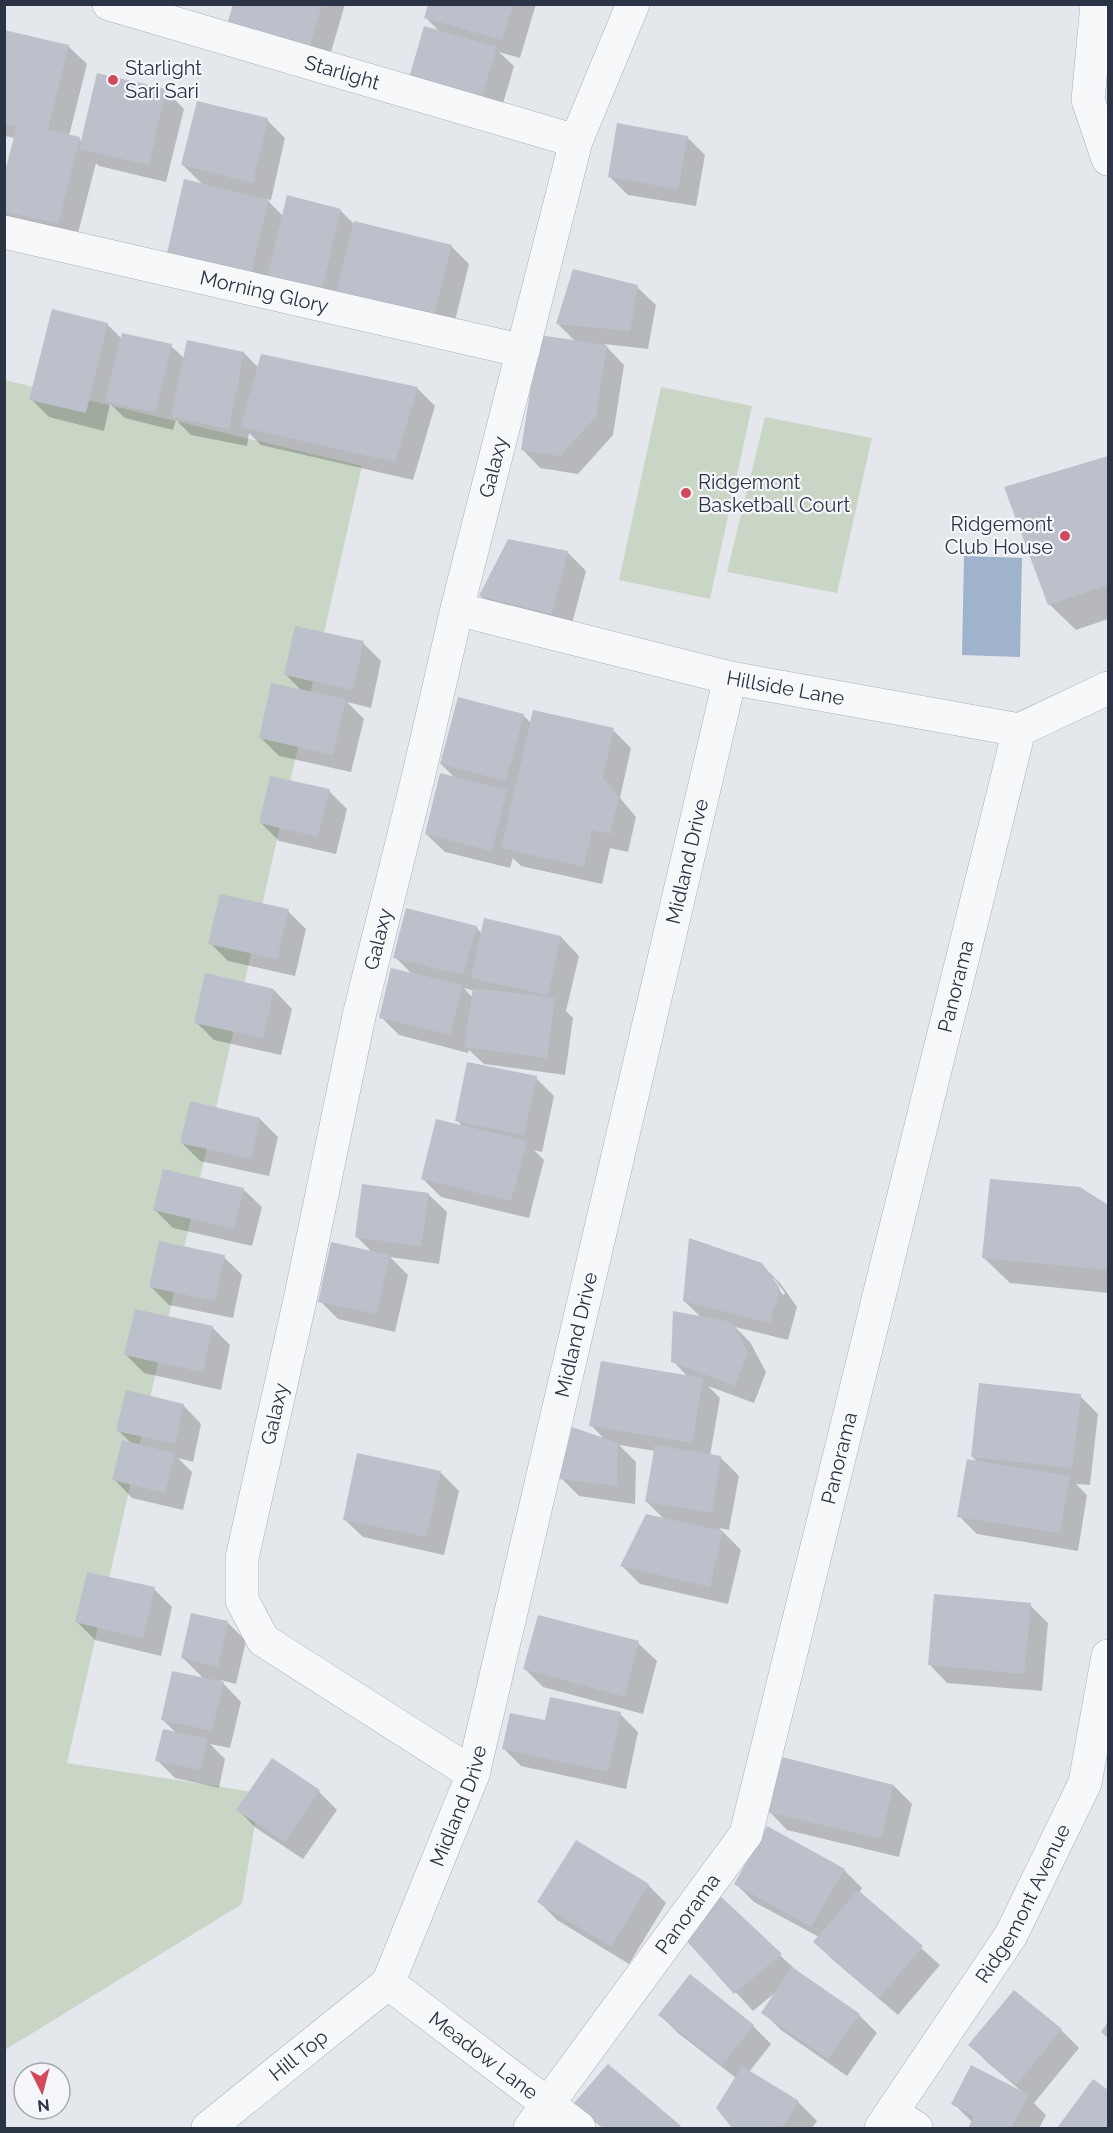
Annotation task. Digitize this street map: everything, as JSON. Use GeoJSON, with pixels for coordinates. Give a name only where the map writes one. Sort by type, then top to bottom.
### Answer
{"type":"FeatureCollection","features":[{"type":"Feature","properties":{"kind":"street","name":"Starlight"},"geometry":{"type":"LineString","coordinates":[[109,4],[576,141]]}},
{"type":"Feature","properties":{"kind":"street","name":"Galaxy"},"geometry":{"type":"LineString","coordinates":[[473,1774],[263,1640],[242,1600],[242,1558],[300,1300],[359,1016],[457,609],[576,141],[633,4]]}},
{"type":"Feature","properties":{"kind":"street"},"geometry":{"type":"LineString","coordinates":[[1097,4],[1088,100],[1108,159]]}},
{"type":"Feature","properties":{"kind":"street","name":"Morning Glory"},"geometry":{"type":"LineString","coordinates":[[4,232],[523,351]]}},
{"type":"Feature","properties":{"kind":"street","name":"Hillside Lane"},"geometry":{"type":"LineString","coordinates":[[457,609],[730,678],[1019,730]]}},
{"type":"Feature","properties":{"kind":"street","name":"Midland Drive"},"geometry":{"type":"LineString","coordinates":[[388,1983],[473,1774],[730,678]]}},
{"type":"Feature","properties":{"kind":"street"},"geometry":{"type":"LineString","coordinates":[[1019,730],[1108,688]]}},
{"type":"Feature","properties":{"kind":"street","name":"Panorama"},"geometry":{"type":"LineString","coordinates":[[539,2116],[746,1834],[1019,730]]}},
{"type":"Feature","properties":{"kind":"street","name":"Ridgemont Avenue"},"geometry":{"type":"LineString","coordinates":[[896,2123],[1011,1935],[1085,1783],[1108,1656]]}},
{"type":"Feature","properties":{"kind":"street","name":"Meadow Lane"},"geometry":{"type":"LineString","coordinates":[[388,1983],[539,2116],[579,2128]]}},
{"type":"Feature","properties":{"kind":"street","name":"Hill Top"},"geometry":{"type":"LineString","coordinates":[[208,2128],[388,1983]]}},
{"type":"Feature","properties":{"kind":"green space"},"geometry":{"type":"Polygon","coordinates":[[[5,380],[362,466],[67,1763],[260,1793],[242,1904],[5,2050],[5,380]]]}},
{"type":"Feature","properties":{"kind":"green space","name":"Ridgemont Basketball Court"},"geometry":{"type":"Polygon","coordinates":[[[661,387],[752,406],[710,599],[619,580],[661,387]]]}},
{"type":"Feature","properties":{"kind":"green space"},"geometry":{"type":"Polygon","coordinates":[[[765,417],[872,438],[837,593],[727,572],[765,417]]]}},
{"type":"Feature","properties":{"kind":"water"},"geometry":{"type":"Polygon","coordinates":[[[964,556],[1022,558],[1020,657],[962,655],[964,556]]]}},
{"type":"Feature","properties":{"kind":"building"},"geometry":{"type":"Polygon","coordinates":[[[233,4],[322,4],[307,56],[225,32],[233,4]]]}},
{"type":"Feature","properties":{"kind":"building"},"geometry":{"type":"Polygon","coordinates":[[[428,5],[513,5],[502,40],[424,18],[428,5]]]}},
{"type":"Feature","properties":{"kind":"building"},"geometry":{"type":"Polygon","coordinates":[[[424,26],[497,47],[479,107],[407,85],[424,26]]]}},
{"type":"Feature","properties":{"kind":"building"},"geometry":{"type":"Polygon","coordinates":[[[4,30],[69,45],[48,130],[80,137],[58,224],[4,211],[4,175],[17,126],[4,123],[4,30]]]}},
{"type":"Feature","properties":{"kind":"building"},"geometry":{"type":"Polygon","coordinates":[[[97,73],[166,89],[149,165],[79,149],[97,73]]]}},
{"type":"Feature","properties":{"kind":"building"},"geometry":{"type":"Polygon","coordinates":[[[197,101],[268,118],[253,183],[181,165],[197,101]]]}},
{"type":"Feature","properties":{"kind":"building"},"geometry":{"type":"Polygon","coordinates":[[[617,123],[688,136],[678,189],[608,177],[617,123]]]}},
{"type":"Feature","properties":{"kind":"building"},"geometry":{"type":"Polygon","coordinates":[[[184,179],[269,200],[251,273],[167,253],[184,179]]]}},
{"type":"Feature","properties":{"kind":"building"},"geometry":{"type":"Polygon","coordinates":[[[287,195],[341,209],[321,292],[267,279],[287,195]]]}},
{"type":"Feature","properties":{"kind":"building"},"geometry":{"type":"Polygon","coordinates":[[[354,221],[452,245],[434,316],[336,293],[354,221]]]}},
{"type":"Feature","properties":{"kind":"building"},"geometry":{"type":"Polygon","coordinates":[[[573,269],[638,285],[630,331],[556,324],[573,269]]]}},
{"type":"Feature","properties":{"kind":"building"},"geometry":{"type":"Polygon","coordinates":[[[52,309],[108,323],[86,413],[29,400],[52,309]]]}},
{"type":"Feature","properties":{"kind":"building"},"geometry":{"type":"Polygon","coordinates":[[[122,333],[172,344],[155,413],[105,401],[122,333]]]}},
{"type":"Feature","properties":{"kind":"building"},"geometry":{"type":"Polygon","coordinates":[[[539,335],[607,345],[596,417],[560,456],[521,450],[539,335]]]}},
{"type":"Feature","properties":{"kind":"building"},"geometry":{"type":"Polygon","coordinates":[[[187,340],[244,352],[229,429],[171,417],[187,340]]]}},
{"type":"Feature","properties":{"kind":"building"},"geometry":{"type":"Polygon","coordinates":[[[261,354],[418,387],[395,462],[241,427],[261,354]]]}},
{"type":"Feature","properties":{"kind":"building","name":"Ridgemont Club House"},"geometry":{"type":"Polygon","coordinates":[[[1108,456],[1108,585],[1048,605],[1004,487],[1108,456]]]}},
{"type":"Feature","properties":{"kind":"building"},"geometry":{"type":"Polygon","coordinates":[[[508,539],[568,551],[552,614],[479,596],[508,539]]]}},
{"type":"Feature","properties":{"kind":"building"},"geometry":{"type":"Polygon","coordinates":[[[295,626],[364,641],[353,690],[284,675],[295,626]]]}},
{"type":"Feature","properties":{"kind":"building"},"geometry":{"type":"Polygon","coordinates":[[[271,683],[346,699],[333,755],[259,738],[271,683]]]}},
{"type":"Feature","properties":{"kind":"building"},"geometry":{"type":"Polygon","coordinates":[[[458,697],[524,714],[506,781],[440,764],[458,697]]]}},
{"type":"Feature","properties":{"kind":"building"},"geometry":{"type":"Polygon","coordinates":[[[533,710],[614,728],[603,778],[619,798],[610,834],[592,830],[584,867],[501,848],[533,710]]]}},
{"type":"Feature","properties":{"kind":"building"},"geometry":{"type":"Polygon","coordinates":[[[440,773],[507,790],[492,851],[425,834],[440,773]]]}},
{"type":"Feature","properties":{"kind":"building"},"geometry":{"type":"Polygon","coordinates":[[[270,776],[330,789],[318,837],[259,823],[270,776]]]}},
{"type":"Feature","properties":{"kind":"building"},"geometry":{"type":"Polygon","coordinates":[[[220,894],[289,909],[277,959],[208,944],[220,894]]]}},
{"type":"Feature","properties":{"kind":"building"},"geometry":{"type":"Polygon","coordinates":[[[406,908],[477,926],[463,975],[393,958],[406,908]]]}},
{"type":"Feature","properties":{"kind":"building"},"geometry":{"type":"Polygon","coordinates":[[[484,918],[561,936],[548,995],[471,978],[484,918]]]}},
{"type":"Feature","properties":{"kind":"building"},"geometry":{"type":"Polygon","coordinates":[[[391,968],[463,985],[450,1035],[379,1018],[391,968]]]}},
{"type":"Feature","properties":{"kind":"building"},"geometry":{"type":"Polygon","coordinates":[[[205,973],[274,989],[263,1038],[194,1023],[205,973]]]}},
{"type":"Feature","properties":{"kind":"building"},"geometry":{"type":"Polygon","coordinates":[[[473,988],[555,998],[547,1058],[464,1047],[473,988]]]}},
{"type":"Feature","properties":{"kind":"building"},"geometry":{"type":"Polygon","coordinates":[[[467,1062],[537,1076],[524,1135],[455,1121],[467,1062]]]}},
{"type":"Feature","properties":{"kind":"building"},"geometry":{"type":"Polygon","coordinates":[[[190,1101],[260,1118],[251,1159],[180,1143],[190,1101]]]}},
{"type":"Feature","properties":{"kind":"building"},"geometry":{"type":"Polygon","coordinates":[[[436,1119],[527,1141],[511,1201],[421,1179],[436,1119]]]}},
{"type":"Feature","properties":{"kind":"building"},"geometry":{"type":"Polygon","coordinates":[[[163,1169],[244,1188],[234,1229],[153,1210],[163,1169]]]}},
{"type":"Feature","properties":{"kind":"building"},"geometry":{"type":"Polygon","coordinates":[[[990,1179],[1080,1187],[1108,1205],[1108,1270],[982,1258],[990,1179]]]}},
{"type":"Feature","properties":{"kind":"building"},"geometry":{"type":"Polygon","coordinates":[[[362,1184],[429,1193],[421,1247],[355,1237],[362,1184]]]}},
{"type":"Feature","properties":{"kind":"building"},"geometry":{"type":"Polygon","coordinates":[[[689,1238],[762,1263],[780,1288],[770,1323],[683,1301],[689,1238]]]}},
{"type":"Feature","properties":{"kind":"building"},"geometry":{"type":"Polygon","coordinates":[[[159,1241],[225,1255],[215,1301],[149,1287],[159,1241]]]}},
{"type":"Feature","properties":{"kind":"building"},"geometry":{"type":"Polygon","coordinates":[[[331,1242],[390,1255],[377,1314],[318,1302],[331,1242]]]}},
{"type":"Feature","properties":{"kind":"building"},"geometry":{"type":"Polygon","coordinates":[[[135,1309],[213,1326],[203,1372],[124,1355],[135,1309]]]}},
{"type":"Feature","properties":{"kind":"building"},"geometry":{"type":"Polygon","coordinates":[[[673,1311],[732,1322],[748,1353],[735,1386],[671,1362],[673,1311]]]}},
{"type":"Feature","properties":{"kind":"building"},"geometry":{"type":"Polygon","coordinates":[[[601,1361],[703,1378],[692,1443],[589,1426],[601,1361]]]}},
{"type":"Feature","properties":{"kind":"building"},"geometry":{"type":"Polygon","coordinates":[[[979,1383],[1081,1394],[1072,1468],[971,1457],[979,1383]]]}},
{"type":"Feature","properties":{"kind":"building"},"geometry":{"type":"Polygon","coordinates":[[[126,1390],[184,1404],[175,1444],[116,1431],[126,1390]]]}},
{"type":"Feature","properties":{"kind":"building"},"geometry":{"type":"Polygon","coordinates":[[[572,1427],[618,1443],[617,1486],[559,1479],[572,1427]]]}},
{"type":"Feature","properties":{"kind":"building"},"geometry":{"type":"Polygon","coordinates":[[[122,1440],[175,1453],[165,1493],[112,1480],[122,1440]]]}},
{"type":"Feature","properties":{"kind":"building"},"geometry":{"type":"Polygon","coordinates":[[[655,1445],[721,1456],[712,1513],[645,1502],[655,1445]]]}},
{"type":"Feature","properties":{"kind":"building"},"geometry":{"type":"Polygon","coordinates":[[[357,1453],[441,1471],[426,1537],[343,1520],[357,1453]]]}},
{"type":"Feature","properties":{"kind":"building"},"geometry":{"type":"Polygon","coordinates":[[[967,1459],[1070,1476],[1060,1533],[957,1517],[967,1459]]]}},
{"type":"Feature","properties":{"kind":"building"},"geometry":{"type":"Polygon","coordinates":[[[646,1514],[723,1531],[710,1587],[620,1566],[646,1514]]]}},
{"type":"Feature","properties":{"kind":"building"},"geometry":{"type":"Polygon","coordinates":[[[87,1572],[155,1587],[143,1639],[75,1622],[87,1572]]]}},
{"type":"Feature","properties":{"kind":"building"},"geometry":{"type":"Polygon","coordinates":[[[934,1594],[1031,1603],[1024,1674],[928,1665],[934,1594]]]}},
{"type":"Feature","properties":{"kind":"building"},"geometry":{"type":"Polygon","coordinates":[[[191,1613],[228,1621],[218,1667],[181,1658],[191,1613]]]}},
{"type":"Feature","properties":{"kind":"building"},"geometry":{"type":"Polygon","coordinates":[[[538,1615],[639,1641],[625,1697],[523,1669],[538,1615]]]}},
{"type":"Feature","properties":{"kind":"building"},"geometry":{"type":"Polygon","coordinates":[[[172,1671],[224,1682],[212,1731],[161,1720],[172,1671]]]}},
{"type":"Feature","properties":{"kind":"building"},"geometry":{"type":"Polygon","coordinates":[[[550,1697],[621,1712],[608,1772],[502,1749],[510,1713],[545,1720],[550,1697]]]}},
{"type":"Feature","properties":{"kind":"building"},"geometry":{"type":"Polygon","coordinates":[[[163,1729],[207,1739],[201,1770],[155,1761],[163,1729]]]}},
{"type":"Feature","properties":{"kind":"building"},"geometry":{"type":"Polygon","coordinates":[[[782,1757],[894,1785],[881,1839],[767,1812],[782,1757]]]}},
{"type":"Feature","properties":{"kind":"building"},"geometry":{"type":"Polygon","coordinates":[[[272,1758],[320,1790],[285,1842],[236,1810],[272,1758]]]}},
{"type":"Feature","properties":{"kind":"building"},"geometry":{"type":"Polygon","coordinates":[[[767,1826],[845,1869],[811,1927],[734,1884],[767,1826]]]}},
{"type":"Feature","properties":{"kind":"building"},"geometry":{"type":"Polygon","coordinates":[[[576,1840],[649,1884],[611,1947],[537,1902],[576,1840]]]}},
{"type":"Feature","properties":{"kind":"building"},"geometry":{"type":"Polygon","coordinates":[[[858,1890],[923,1946],[879,1998],[813,1942],[858,1890]]]}},
{"type":"Feature","properties":{"kind":"building"},"geometry":{"type":"Polygon","coordinates":[[[717,1893],[782,1954],[734,1994],[685,1939],[717,1893]]]}},
{"type":"Feature","properties":{"kind":"building"},"geometry":{"type":"Polygon","coordinates":[[[792,1967],[860,2014],[828,2059],[761,2013],[792,1967]]]}},
{"type":"Feature","properties":{"kind":"building"},"geometry":{"type":"Polygon","coordinates":[[[690,1974],[754,2025],[722,2065],[658,2015],[690,1974]]]}},
{"type":"Feature","properties":{"kind":"building"},"geometry":{"type":"Polygon","coordinates":[[[1014,1990],[1062,2029],[1016,2085],[968,2045],[1014,1990]]]}},
{"type":"Feature","properties":{"kind":"building"},"geometry":{"type":"Polygon","coordinates":[[[1108,2022],[1108,2038],[1101,2032],[1108,2022]]]}},
{"type":"Feature","properties":{"kind":"building"},"geometry":{"type":"Polygon","coordinates":[[[608,2064],[681,2126],[678,2128],[603,2128],[574,2103],[608,2064]]]}},
{"type":"Feature","properties":{"kind":"building"},"geometry":{"type":"Polygon","coordinates":[[[971,2065],[1029,2095],[1011,2128],[968,2128],[974,2116],[951,2104],[971,2065]]]}},
{"type":"Feature","properties":{"kind":"building"},"geometry":{"type":"Polygon","coordinates":[[[742,2066],[799,2101],[782,2128],[732,2128],[716,2108],[742,2066]]]}},
{"type":"Feature","properties":{"kind":"building"},"geometry":{"type":"Polygon","coordinates":[[[1093,2079],[1108,2090],[1108,2128],[1057,2128],[1093,2079]]]}},
{"type":"Feature","properties":{"kind":"place","name":"Starlight Sari Sari"},"geometry":{"type":"Point","coordinates":[113,80]}},
{"type":"Feature","properties":{"kind":"place","name":"Ridgemont Basketball Court"},"geometry":{"type":"Point","coordinates":[686,493]}},
{"type":"Feature","properties":{"kind":"place","name":"Ridgemont Club House"},"geometry":{"type":"Point","coordinates":[1065,536]}}]}
